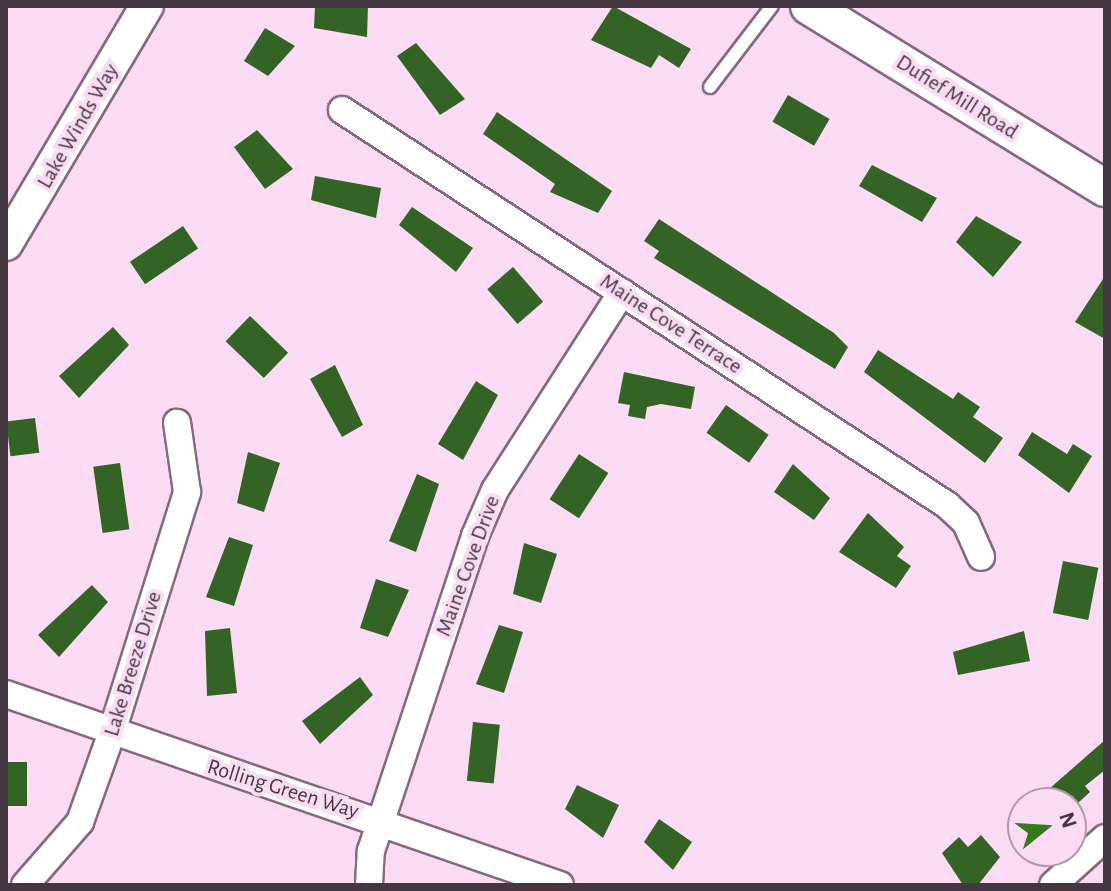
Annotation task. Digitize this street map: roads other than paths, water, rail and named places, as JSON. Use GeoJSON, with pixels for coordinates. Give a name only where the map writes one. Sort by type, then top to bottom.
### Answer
{"type":"FeatureCollection","features":[{"type":"Feature","properties":{"kind":"main road","name":"Dufief Mill Road"},"geometry":{"type":"LineString","coordinates":[[811,6],[1105,188]]}},
{"type":"Feature","properties":{"kind":"street","name":"Lake Winds Way"},"geometry":{"type":"LineString","coordinates":[[6,244],[147,6]]}},
{"type":"Feature","properties":{"kind":"street","name":"Maine Cove Terrace"},"geometry":{"type":"LineString","coordinates":[[342,110],[947,505],[966,523],[981,557]]}},
{"type":"Feature","properties":{"kind":"street","name":"Maine Cove Drive"},"geometry":{"type":"LineString","coordinates":[[369,885],[381,820],[495,490],[622,292]]}},
{"type":"Feature","properties":{"kind":"street","name":"Lake Breeze Drive"},"geometry":{"type":"LineString","coordinates":[[25,885],[80,822],[111,735],[187,492],[187,453],[177,423]]}},
{"type":"Feature","properties":{"kind":"street","name":"Rolling Green Way"},"geometry":{"type":"LineString","coordinates":[[6,694],[111,735],[381,820],[560,885]]}},
{"type":"Feature","properties":{"kind":"street"},"geometry":{"type":"LineString","coordinates":[[1053,885],[1105,838]]}},
{"type":"Feature","properties":{"kind":"lane"},"geometry":{"type":"LineString","coordinates":[[710,87],[772,6]]}}]}
